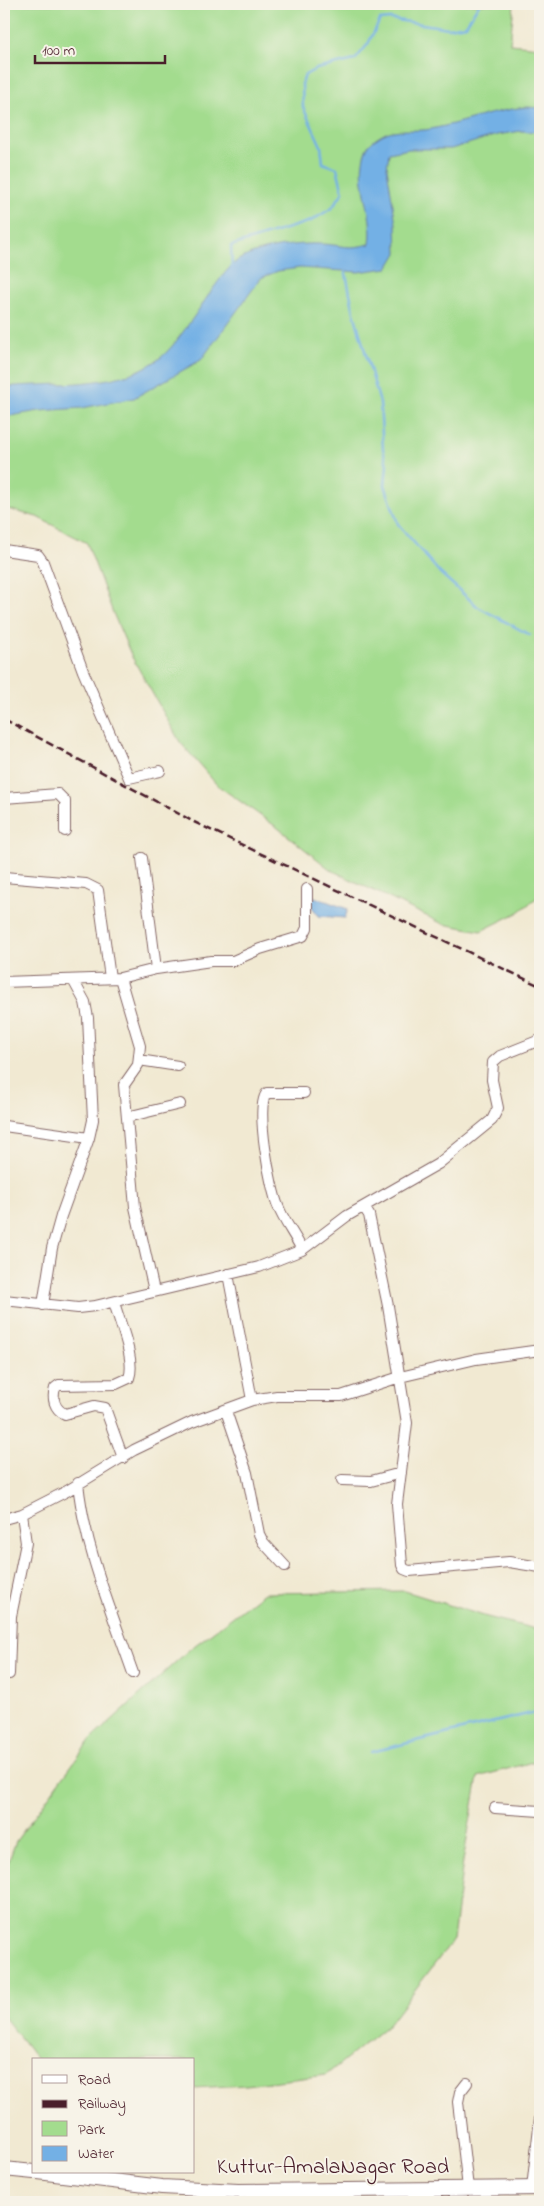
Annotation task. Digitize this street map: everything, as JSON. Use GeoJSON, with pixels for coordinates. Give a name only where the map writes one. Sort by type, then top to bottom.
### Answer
{"type":"FeatureCollection","features":[{"type":"Feature","properties":{"kind":"main road"},"geometry":{"type":"LineString","coordinates":[[4,2169],[32,2172]]}},
{"type":"Feature","properties":{"kind":"main road","name":"Kuttur-AmalaNagar Road"},"geometry":{"type":"LineString","coordinates":[[55,2174],[162,2187],[238,2191],[536,2188]]}},
{"type":"Feature","properties":{"kind":"street"},"geometry":{"type":"LineString","coordinates":[[4,550],[38,555],[44,562],[83,671],[129,778],[160,771]]}},
{"type":"Feature","properties":{"kind":"street"},"geometry":{"type":"LineString","coordinates":[[4,798],[58,794],[65,801],[65,831]]}},
{"type":"Feature","properties":{"kind":"street"},"geometry":{"type":"LineString","coordinates":[[142,858],[156,969]]}},
{"type":"Feature","properties":{"kind":"street"},"geometry":{"type":"LineString","coordinates":[[4,877],[86,884],[98,890],[115,978],[140,1046],[139,1060],[124,1086],[135,1206],[154,1291]]}},
{"type":"Feature","properties":{"kind":"street"},"geometry":{"type":"LineString","coordinates":[[4,982],[115,978],[156,969],[211,961],[233,961],[260,949],[303,936],[307,928],[308,889]]}},
{"type":"Feature","properties":{"kind":"street"},"geometry":{"type":"LineString","coordinates":[[43,1305],[52,1248],[61,1216],[89,1138],[92,1120],[90,1038],[85,1002],[74,980]]}},
{"type":"Feature","properties":{"kind":"street"},"geometry":{"type":"LineString","coordinates":[[4,1300],[78,1308],[114,1302],[259,1267],[302,1250],[337,1223],[438,1164],[492,1120],[498,1108],[492,1080],[494,1062],[500,1056],[540,1040]]}},
{"type":"Feature","properties":{"kind":"street"},"geometry":{"type":"LineString","coordinates":[[139,1060],[178,1066]]}},
{"type":"Feature","properties":{"kind":"street"},"geometry":{"type":"LineString","coordinates":[[302,1250],[284,1221],[272,1187],[264,1142],[262,1101],[267,1093],[304,1093]]}},
{"type":"Feature","properties":{"kind":"street"},"geometry":{"type":"LineString","coordinates":[[127,1117],[180,1104]]}},
{"type":"Feature","properties":{"kind":"street"},"geometry":{"type":"LineString","coordinates":[[4,1126],[89,1138]]}},
{"type":"Feature","properties":{"kind":"street"},"geometry":{"type":"LineString","coordinates":[[364,1207],[369,1215],[375,1244],[400,1377],[407,1431],[397,1504],[400,1557],[404,1569],[409,1571],[509,1562],[540,1567]]}},
{"type":"Feature","properties":{"kind":"street"},"geometry":{"type":"LineString","coordinates":[[228,1274],[252,1400]]}},
{"type":"Feature","properties":{"kind":"street"},"geometry":{"type":"LineString","coordinates":[[114,1302],[130,1357],[131,1372],[129,1378],[116,1384],[59,1385],[55,1388],[54,1400],[56,1408],[64,1414],[94,1406],[105,1408],[123,1458]]}},
{"type":"Feature","properties":{"kind":"street"},"geometry":{"type":"LineString","coordinates":[[4,1520],[22,1514],[67,1491],[123,1458],[192,1422],[252,1400],[277,1396],[341,1396],[400,1377],[476,1359],[540,1350]]}},
{"type":"Feature","properties":{"kind":"street"},"geometry":{"type":"LineString","coordinates":[[226,1411],[249,1482],[259,1534],[263,1542],[285,1566]]}},
{"type":"Feature","properties":{"kind":"street"},"geometry":{"type":"LineString","coordinates":[[342,1480],[371,1481],[400,1473]]}},
{"type":"Feature","properties":{"kind":"street"},"geometry":{"type":"LineString","coordinates":[[78,1483],[87,1536],[133,1672]]}},
{"type":"Feature","properties":{"kind":"street"},"geometry":{"type":"LineString","coordinates":[[9,1674],[11,1616],[26,1543],[22,1514]]}},
{"type":"Feature","properties":{"kind":"street"},"geometry":{"type":"LineString","coordinates":[[495,1808],[540,1811]]}},
{"type":"Feature","properties":{"kind":"street"},"geometry":{"type":"LineString","coordinates":[[467,2083],[460,2092],[458,2102],[468,2188]]}},
{"type":"Feature","properties":{"kind":"street"},"geometry":{"type":"LineString","coordinates":[[536,2188],[540,2118]]}},
{"type":"Feature","properties":{"kind":"green space"},"geometry":{"type":"Polygon","coordinates":[[[4,4],[514,4],[510,44],[540,47],[540,895],[519,912],[481,931],[443,924],[331,870],[278,828],[217,785],[180,742],[132,657],[113,613],[87,543],[37,517],[4,508],[4,4]]]}},
{"type":"Feature","properties":{"kind":"green space"},"geometry":{"type":"Polygon","coordinates":[[[405,1591],[487,1617],[540,1630],[540,1760],[478,1777],[463,1861],[453,1940],[388,2025],[326,2075],[246,2085],[195,2088],[195,2058],[36,2058],[4,2017],[4,1874],[16,1841],[91,1739],[190,1649],[264,1593],[405,1591]]]}},
{"type":"Feature","properties":{"kind":"water"},"geometry":{"type":"Polygon","coordinates":[[[527,107],[540,108],[540,132],[521,131],[497,135],[451,149],[409,149],[389,153],[387,168],[396,224],[397,253],[388,268],[358,272],[300,268],[278,271],[261,278],[201,360],[134,398],[82,408],[39,411],[4,417],[4,387],[82,383],[102,380],[140,370],[156,361],[176,341],[228,269],[240,259],[259,251],[291,245],[322,244],[350,247],[370,244],[370,220],[362,173],[367,147],[379,137],[394,131],[431,129],[527,107]]]}},
{"type":"Feature","properties":{"kind":"water"},"geometry":{"type":"Polygon","coordinates":[[[309,895],[348,909],[345,918],[319,916],[308,902],[309,895]]]}},
{"type":"Feature","properties":{"kind":"waterway"},"geometry":{"type":"LineString","coordinates":[[232,269],[231,246],[311,221],[332,208],[343,192],[337,168],[323,163],[321,146],[303,107],[302,84],[305,75],[316,69],[355,60],[368,44],[380,20],[390,19],[448,28],[466,25],[479,4]]}},
{"type":"Feature","properties":{"kind":"waterway"},"geometry":{"type":"LineString","coordinates":[[345,269],[354,313],[380,403],[383,449],[387,465],[385,485],[398,524],[440,573],[478,607],[530,635]]}},
{"type":"Feature","properties":{"kind":"waterway"},"geometry":{"type":"LineString","coordinates":[[371,1752],[540,1711]]}},
{"type":"Feature","properties":{"kind":"railway"},"geometry":{"type":"LineString","coordinates":[[4,719],[194,822],[540,986]]}}]}
